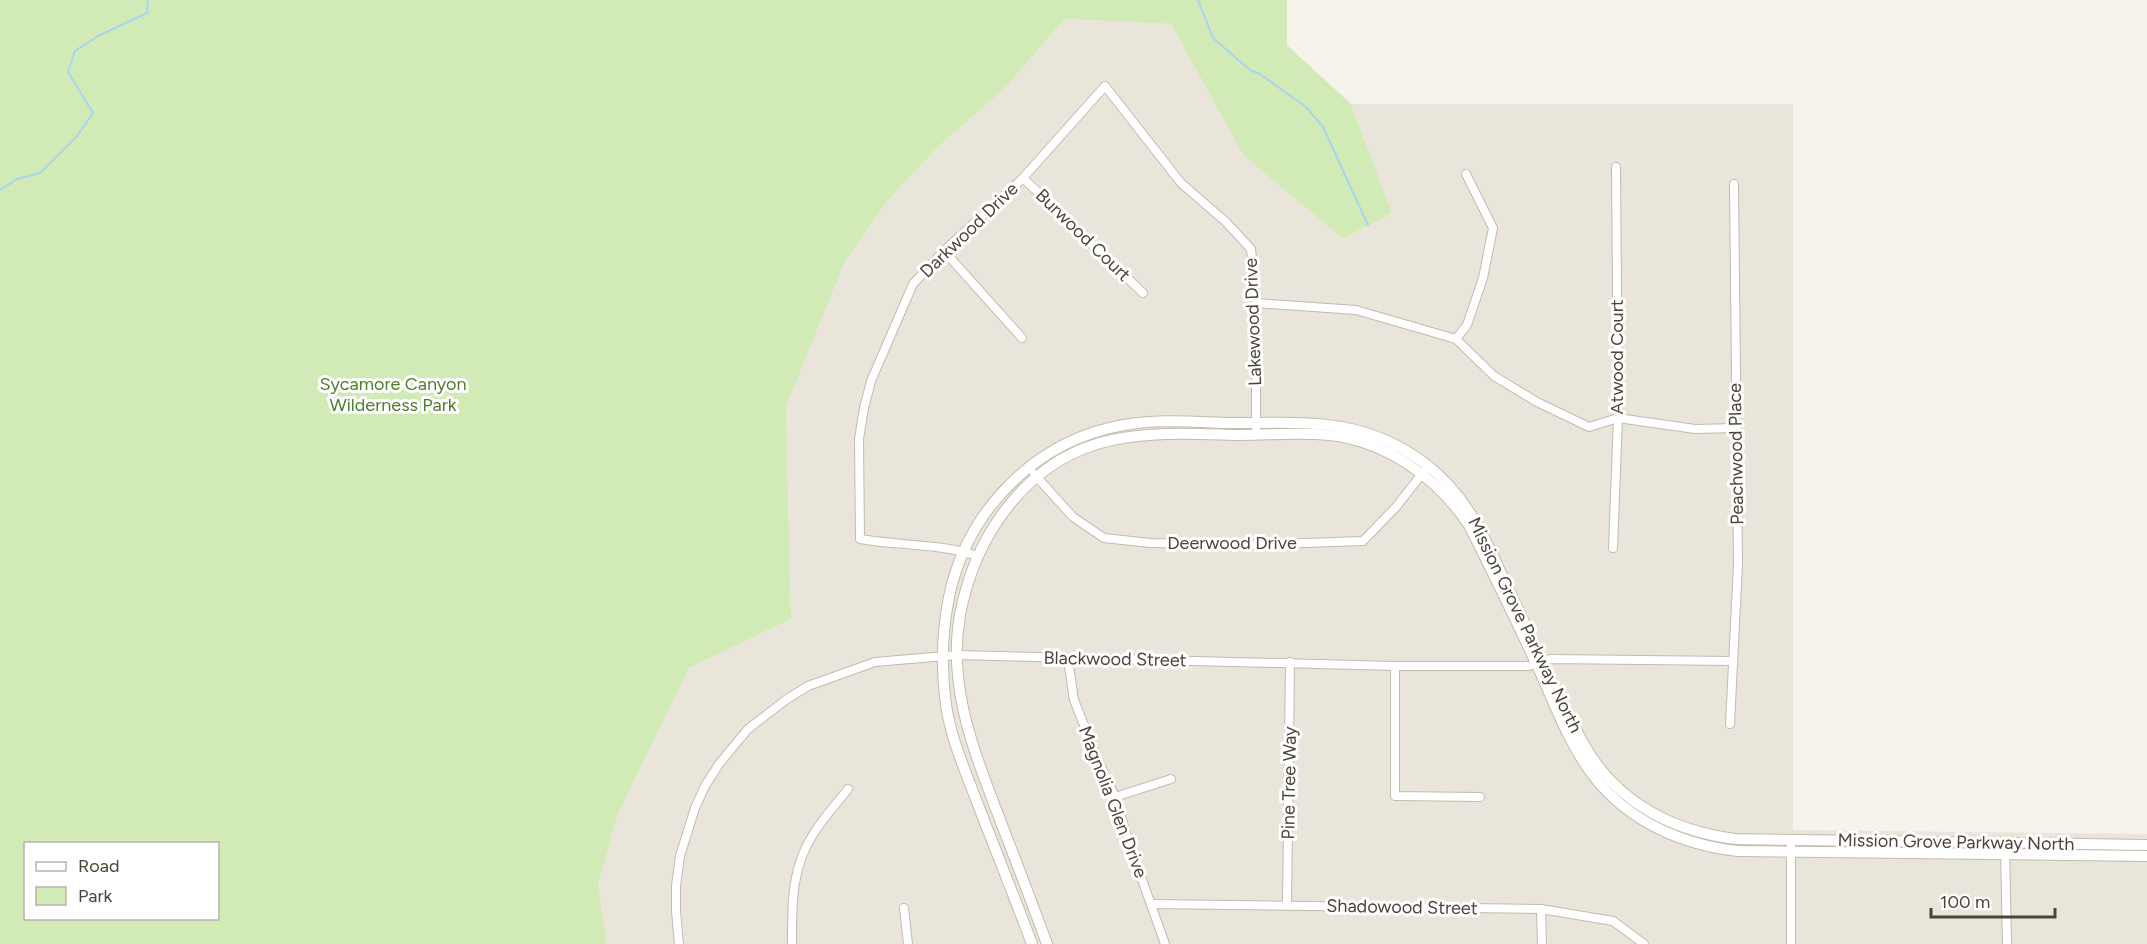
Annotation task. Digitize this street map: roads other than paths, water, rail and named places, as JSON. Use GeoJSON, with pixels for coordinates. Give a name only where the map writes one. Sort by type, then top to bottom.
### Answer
{"type":"FeatureCollection","features":[{"type":"Feature","properties":{"kind":"street","name":"Darkwood Drive"},"geometry":{"type":"LineString","coordinates":[[965,552],[860,539],[859,439],[871,381],[913,284],[944,251],[1023,178],[1105,86]]}},
{"type":"Feature","properties":{"kind":"street","name":"Lakewood Drive"},"geometry":{"type":"LineString","coordinates":[[1105,86],[1181,183],[1226,222],[1251,249],[1256,303],[1256,435]]}},
{"type":"Feature","properties":{"kind":"street","name":"Atwood Court"},"geometry":{"type":"LineString","coordinates":[[1613,548],[1618,418],[1616,167]]}},
{"type":"Feature","properties":{"kind":"street"},"geometry":{"type":"LineString","coordinates":[[1456,339],[1467,325],[1483,278],[1493,228],[1466,174]]}},
{"type":"Feature","properties":{"kind":"street","name":"Burwood Court"},"geometry":{"type":"LineString","coordinates":[[1023,178],[1143,293]]}},
{"type":"Feature","properties":{"kind":"street","name":"Peachwood Place"},"geometry":{"type":"LineString","coordinates":[[1730,724],[1738,564],[1734,184]]}},
{"type":"Feature","properties":{"kind":"street"},"geometry":{"type":"LineString","coordinates":[[944,251],[1022,338]]}},
{"type":"Feature","properties":{"kind":"street"},"geometry":{"type":"LineString","coordinates":[[1256,303],[1356,310],[1456,339],[1494,376],[1537,402],[1589,427],[1618,418],[1695,429],[1736,428]]}},
{"type":"Feature","properties":{"kind":"street","name":"Mission Grove Parkway North"},"geometry":{"type":"LineString","coordinates":[[1047,944],[972,747],[960,698],[957,655],[960,616],[976,556],[990,530],[1025,487],[1033,473],[1053,450],[1086,434],[1127,424],[1148,422],[1325,423],[1362,431],[1400,447],[1425,470]]}},
{"type":"Feature","properties":{"kind":"street","name":"Mission Grove Parkway North"},"geometry":{"type":"LineString","coordinates":[[1032,944],[957,750],[946,708],[943,632],[955,576],[972,533],[1004,488],[1075,453],[1109,441],[1160,434],[1329,435],[1373,446],[1425,470],[1448,484],[1473,516],[1540,662],[1586,749],[1605,775],[1626,796],[1661,819],[1701,834],[1791,846],[2005,848],[2147,845]]}},
{"type":"Feature","properties":{"kind":"street","name":"Deerwood Drive"},"geometry":{"type":"LineString","coordinates":[[1033,473],[1073,517],[1104,538],[1150,543],[1252,545],[1363,541],[1396,507],[1425,470]]}},
{"type":"Feature","properties":{"kind":"street"},"geometry":{"type":"LineString","coordinates":[[965,552],[976,556]]}},
{"type":"Feature","properties":{"kind":"street","name":"Blackwood Street"},"geometry":{"type":"LineString","coordinates":[[679,944],[676,886],[680,856],[705,786],[719,764],[748,729],[787,699],[808,686],[875,662],[957,655],[1395,666],[1529,666],[1540,662],[1733,661]]}},
{"type":"Feature","properties":{"kind":"street","name":"Magnolia Glen Drive"},"geometry":{"type":"LineString","coordinates":[[1068,659],[1074,700],[1115,797],[1165,944]]}},
{"type":"Feature","properties":{"kind":"street","name":"Pine Tree Way"},"geometry":{"type":"LineString","coordinates":[[1287,905],[1290,662]]}},
{"type":"Feature","properties":{"kind":"street"},"geometry":{"type":"LineString","coordinates":[[1395,666],[1395,796],[1480,797]]}},
{"type":"Feature","properties":{"kind":"street"},"geometry":{"type":"LineString","coordinates":[[1115,797],[1172,779]]}},
{"type":"Feature","properties":{"kind":"street"},"geometry":{"type":"LineString","coordinates":[[792,944],[792,901],[795,876],[803,852],[814,832],[848,789]]}},
{"type":"Feature","properties":{"kind":"street"},"geometry":{"type":"LineString","coordinates":[[1791,846],[1791,944]]}},
{"type":"Feature","properties":{"kind":"street"},"geometry":{"type":"LineString","coordinates":[[2005,848],[2007,944]]}},
{"type":"Feature","properties":{"kind":"street","name":"Mission Grove Parkway North"},"geometry":{"type":"LineString","coordinates":[[2005,848],[2147,856]]}},
{"type":"Feature","properties":{"kind":"street","name":"Shadowood Street"},"geometry":{"type":"LineString","coordinates":[[1152,904],[1541,909],[1613,921],[1644,944]]}},
{"type":"Feature","properties":{"kind":"street"},"geometry":{"type":"LineString","coordinates":[[904,908],[908,944]]}},
{"type":"Feature","properties":{"kind":"street"},"geometry":{"type":"LineString","coordinates":[[1541,909],[1542,944]]}},
{"type":"Feature","properties":{"kind":"waterway"},"geometry":{"type":"LineString","coordinates":[[0,190],[17,179],[40,173],[77,136],[93,113],[68,72],[75,51],[98,36],[147,13],[148,0]]}},
{"type":"Feature","properties":{"kind":"waterway"},"geometry":{"type":"LineString","coordinates":[[1198,0],[1213,38],[1250,70],[1260,74],[1306,107],[1323,127],[1368,225]]}},
{"type":"Feature","properties":{"kind":"park label","name":"Sycamore Canyon Wilderness Park"},"geometry":{"type":"Point","coordinates":[393,394]}}]}
